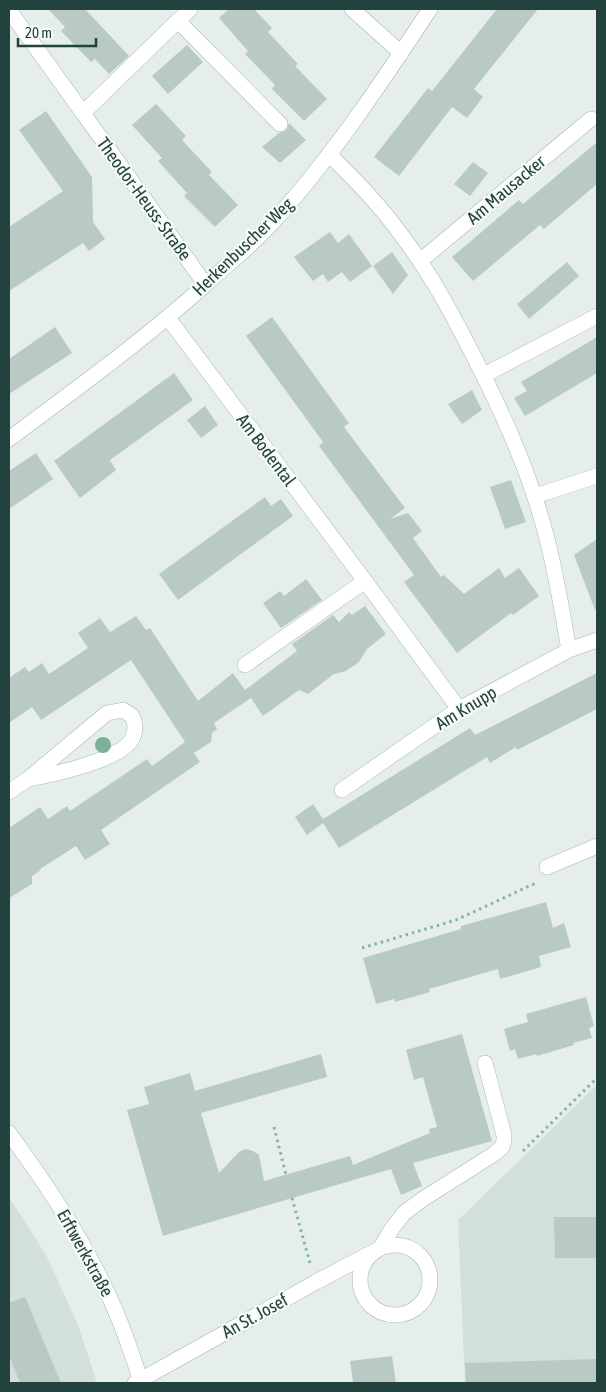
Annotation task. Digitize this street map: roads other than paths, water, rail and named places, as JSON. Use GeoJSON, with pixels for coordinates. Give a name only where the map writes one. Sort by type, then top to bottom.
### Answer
{"type":"FeatureCollection","features":[{"type":"Feature","properties":{"kind":"street"},"geometry":{"type":"LineString","coordinates":[[352,9],[401,53]]}},
{"type":"Feature","properties":{"kind":"street","name":"Herkenbuscher Weg"},"geometry":{"type":"LineString","coordinates":[[9,439],[168,318],[271,224],[329,154],[430,9]]}},
{"type":"Feature","properties":{"kind":"street","name":"Theodor-Heuss-Straße"},"geometry":{"type":"LineString","coordinates":[[9,10],[205,284]]}},
{"type":"Feature","properties":{"kind":"street"},"geometry":{"type":"LineString","coordinates":[[83,113],[186,12],[280,124]]}},
{"type":"Feature","properties":{"kind":"street","name":"Am Mausacker"},"geometry":{"type":"LineString","coordinates":[[420,262],[591,119]]}},
{"type":"Feature","properties":{"kind":"street"},"geometry":{"type":"LineString","coordinates":[[329,154],[380,208],[402,235],[446,303],[484,375],[510,432],[535,496],[547,536],[569,650]]}},
{"type":"Feature","properties":{"kind":"street"},"geometry":{"type":"LineString","coordinates":[[484,375],[597,316]]}},
{"type":"Feature","properties":{"kind":"street","name":"Am Bodental"},"geometry":{"type":"LineString","coordinates":[[168,318],[459,709]]}},
{"type":"Feature","properties":{"kind":"street"},"geometry":{"type":"LineString","coordinates":[[535,496],[597,476]]}},
{"type":"Feature","properties":{"kind":"street"},"geometry":{"type":"LineString","coordinates":[[245,665],[365,581]]}},
{"type":"Feature","properties":{"kind":"street","name":"Am Knupp"},"geometry":{"type":"LineString","coordinates":[[342,790],[459,709],[569,650],[597,640]]}},
{"type":"Feature","properties":{"kind":"street"},"geometry":{"type":"LineString","coordinates":[[9,792],[28,779],[108,713],[118,710],[126,711],[132,716],[135,726],[133,737],[128,744],[119,750],[81,766],[28,779]]}},
{"type":"Feature","properties":{"kind":"street"},"geometry":{"type":"LineString","coordinates":[[547,867],[597,846]]}},
{"type":"Feature","properties":{"kind":"street"},"geometry":{"type":"LineString","coordinates":[[376,1250],[390,1230],[409,1209],[483,1162],[502,1147],[504,1135],[485,1063]]}},
{"type":"Feature","properties":{"kind":"street","name":"Erftwerkstraße"},"geometry":{"type":"LineString","coordinates":[[9,1133],[57,1203],[94,1265],[116,1314],[138,1382]]}},
{"type":"Feature","properties":{"kind":"street","name":"An St. Josef"},"geometry":{"type":"LineString","coordinates":[[138,1382],[316,1282],[376,1250],[392,1244],[414,1250],[423,1259],[428,1269],[430,1281],[428,1293],[422,1303],[413,1310],[402,1314],[390,1315],[380,1312],[370,1305],[363,1296],[360,1285],[360,1273],[364,1262],[376,1250]]}}]}
